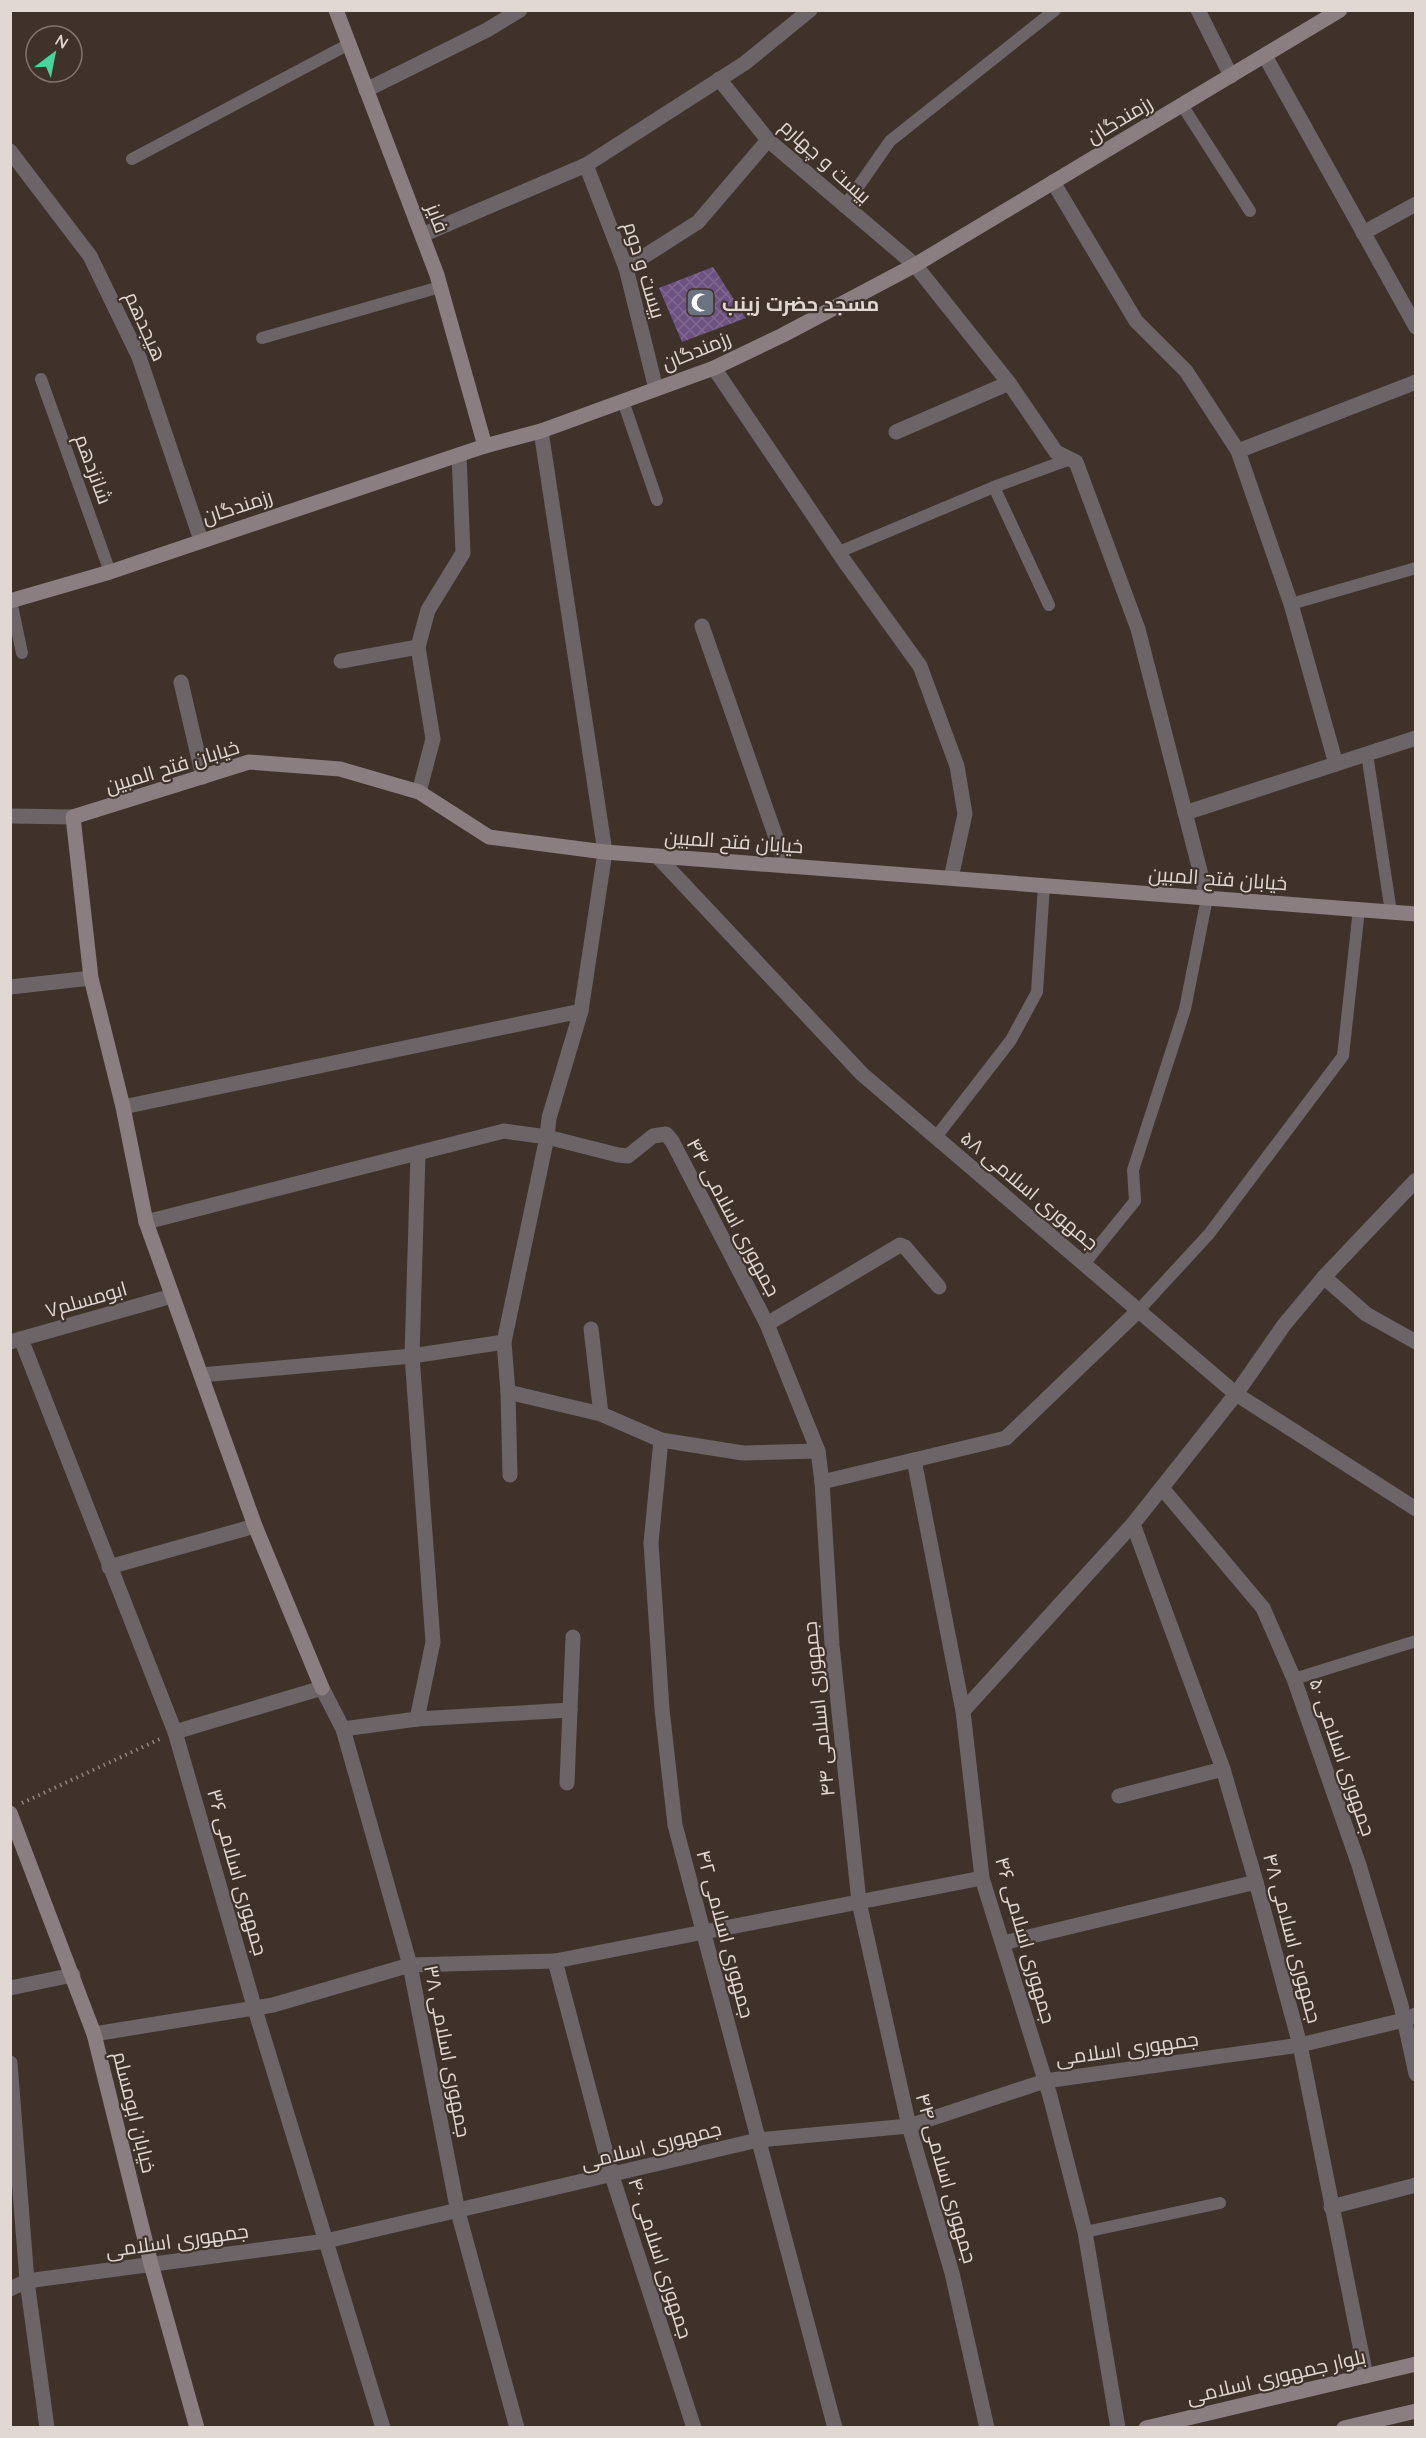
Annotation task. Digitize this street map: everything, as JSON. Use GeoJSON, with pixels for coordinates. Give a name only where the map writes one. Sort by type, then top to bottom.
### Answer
{"type":"FeatureCollection","features":[{"type":"Feature","properties":{"kind":"street","name":"فایز"},"geometry":{"type":"LineString","coordinates":[[336,10],[440,287],[485,446]]}},
{"type":"Feature","properties":{"kind":"street"},"geometry":{"type":"LineString","coordinates":[[366,90],[520,10]]}},
{"type":"Feature","properties":{"kind":"street"},"geometry":{"type":"LineString","coordinates":[[422,235],[586,165],[745,63],[810,10]]}},
{"type":"Feature","properties":{"kind":"street"},"geometry":{"type":"LineString","coordinates":[[1198,10],[1231,76]]}},
{"type":"Feature","properties":{"kind":"street","name":"رزمندگان"},"geometry":{"type":"LineString","coordinates":[[10,601],[110,572],[485,446],[541,431],[714,368],[783,335],[915,265],[1340,10]]}},
{"type":"Feature","properties":{"kind":"street"},"geometry":{"type":"LineString","coordinates":[[1265,56],[1416,327]]}},
{"type":"Feature","properties":{"kind":"street","name":"بیست و چهارم"},"geometry":{"type":"LineString","coordinates":[[719,79],[768,140],[844,207],[915,265],[1009,383],[1056,452],[1076,462],[1138,629],[1207,898]]}},
{"type":"Feature","properties":{"kind":"street"},"geometry":{"type":"LineString","coordinates":[[626,268],[698,222],[768,140]]}},
{"type":"Feature","properties":{"kind":"street","name":"هیجدهم"},"geometry":{"type":"LineString","coordinates":[[10,151],[90,256],[139,357],[201,540]]}},
{"type":"Feature","properties":{"kind":"street","name":"بیست و دوم"},"geometry":{"type":"LineString","coordinates":[[586,165],[626,268],[656,389]]}},
{"type":"Feature","properties":{"kind":"street"},"geometry":{"type":"LineString","coordinates":[[1053,182],[1136,321],[1186,371],[1238,451],[1290,604],[1336,764]]}},
{"type":"Feature","properties":{"kind":"street"},"geometry":{"type":"LineString","coordinates":[[1363,233],[1416,204]]}},
{"type":"Feature","properties":{"kind":"street"},"geometry":{"type":"LineString","coordinates":[[714,368],[839,552],[920,666],[957,766],[965,814],[951,878]]}},
{"type":"Feature","properties":{"kind":"street"},"geometry":{"type":"LineString","coordinates":[[1238,451],[1416,382]]}},
{"type":"Feature","properties":{"kind":"street"},"geometry":{"type":"LineString","coordinates":[[896,432],[1009,383]]}},
{"type":"Feature","properties":{"kind":"street"},"geometry":{"type":"LineString","coordinates":[[510,1476],[504,1342],[549,1118],[580,1011],[605,852],[541,431]]}},
{"type":"Feature","properties":{"kind":"street"},"geometry":{"type":"LineString","coordinates":[[419,792],[433,739],[418,647],[428,610],[463,553],[459,455]]}},
{"type":"Feature","properties":{"kind":"street"},"geometry":{"type":"LineString","coordinates":[[702,626],[786,866]]}},
{"type":"Feature","properties":{"kind":"street"},"geometry":{"type":"LineString","coordinates":[[341,661],[418,647]]}},
{"type":"Feature","properties":{"kind":"street"},"geometry":{"type":"LineString","coordinates":[[181,682],[203,777]]}},
{"type":"Feature","properties":{"kind":"street"},"geometry":{"type":"LineString","coordinates":[[1185,813],[1416,738]]}},
{"type":"Feature","properties":{"kind":"street","name":"خیابان فتح المبین"},"geometry":{"type":"LineString","coordinates":[[73,818],[249,762],[340,769],[419,792],[489,837],[605,852],[1416,914]]}},
{"type":"Feature","properties":{"kind":"street"},"geometry":{"type":"LineString","coordinates":[[10,816],[73,818],[91,978],[123,1107],[146,1222],[255,1526],[322,1688],[175,1732]]}},
{"type":"Feature","properties":{"kind":"street","name":"جمهوری اسلامی ۵۸"},"geometry":{"type":"LineString","coordinates":[[657,856],[862,1074],[1236,1394],[1416,1509]]}},
{"type":"Feature","properties":{"kind":"street"},"geometry":{"type":"LineString","coordinates":[[10,987],[91,978]]}},
{"type":"Feature","properties":{"kind":"street"},"geometry":{"type":"LineString","coordinates":[[123,1107],[580,1011]]}},
{"type":"Feature","properties":{"kind":"street"},"geometry":{"type":"LineString","coordinates":[[146,1222],[504,1131],[547,1137]]}},
{"type":"Feature","properties":{"kind":"street","name":"جمهوری اسلامی ۴۴"},"geometry":{"type":"LineString","coordinates":[[547,1137],[628,1156],[653,1136],[666,1134],[767,1324],[818,1451],[832,1645],[859,1902],[909,2126],[952,2273],[987,2427]]}},
{"type":"Feature","properties":{"kind":"street"},"geometry":{"type":"LineString","coordinates":[[417,1719],[434,1642],[412,1356],[418,1153]]}},
{"type":"Feature","properties":{"kind":"street"},"geometry":{"type":"LineString","coordinates":[[963,1711],[1133,1524],[1236,1394],[1284,1325],[1324,1277],[1416,1180]]}},
{"type":"Feature","properties":{"kind":"street"},"geometry":{"type":"LineString","coordinates":[[767,1324],[900,1245],[939,1287]]}},
{"type":"Feature","properties":{"kind":"street"},"geometry":{"type":"LineString","coordinates":[[1324,1277],[1366,1314],[1416,1342]]}},
{"type":"Feature","properties":{"kind":"street","name":"ابومسلم۷"},"geometry":{"type":"LineString","coordinates":[[16,1340],[172,1296]]}},
{"type":"Feature","properties":{"kind":"street"},"geometry":{"type":"LineString","coordinates":[[822,1482],[1006,1438],[1139,1310]]}},
{"type":"Feature","properties":{"kind":"street"},"geometry":{"type":"LineString","coordinates":[[591,1329],[601,1414]]}},
{"type":"Feature","properties":{"kind":"street","name":"جمهوری اسلامی ۳۶"},"geometry":{"type":"LineString","coordinates":[[16,1340],[175,1732],[254,2006],[384,2427]]}},
{"type":"Feature","properties":{"kind":"street"},"geometry":{"type":"LineString","coordinates":[[201,1375],[412,1356],[504,1342]]}},
{"type":"Feature","properties":{"kind":"street"},"geometry":{"type":"LineString","coordinates":[[508,1392],[601,1414],[661,1440],[743,1453],[818,1451]]}},
{"type":"Feature","properties":{"kind":"street","name":"جمهوری اسلامی ۴۲"},"geometry":{"type":"LineString","coordinates":[[661,1440],[651,1543],[662,1709],[675,1825],[835,2427]]}},
{"type":"Feature","properties":{"kind":"street","name":"جمهوری اسلامی ۴۶"},"geometry":{"type":"LineString","coordinates":[[914,1460],[963,1711],[982,1878],[1045,2081],[1085,2232],[1118,2427]]}},
{"type":"Feature","properties":{"kind":"street","name":"جمهوری اسلامی ۵۰"},"geometry":{"type":"LineString","coordinates":[[1162,1488],[1263,1608],[1294,1679],[1410,2018],[1416,2074]]}},
{"type":"Feature","properties":{"kind":"street","name":"جمهوری اسلامی ۴۸"},"geometry":{"type":"LineString","coordinates":[[1133,1524],[1222,1769],[1256,1882],[1300,2045],[1366,2376]]}},
{"type":"Feature","properties":{"kind":"street"},"geometry":{"type":"LineString","coordinates":[[109,1567],[255,1526]]}},
{"type":"Feature","properties":{"kind":"street"},"geometry":{"type":"LineString","coordinates":[[567,1783],[573,1637]]}},
{"type":"Feature","properties":{"kind":"street","name":"جمهوری اسلامی ۳۸"},"geometry":{"type":"LineString","coordinates":[[322,1688],[343,1729],[410,1965],[458,2211],[517,2427]]}},
{"type":"Feature","properties":{"kind":"street"},"geometry":{"type":"LineString","coordinates":[[343,1729],[417,1719],[570,1710]]}},
{"type":"Feature","properties":{"kind":"street"},"geometry":{"type":"LineString","coordinates":[[1119,1796],[1222,1769]]}},
{"type":"Feature","properties":{"kind":"street","name":"خیابان ابومسلم"},"geometry":{"type":"LineString","coordinates":[[16,1808],[94,2034],[151,2264],[197,2427]]}},
{"type":"Feature","properties":{"kind":"street"},"geometry":{"type":"LineString","coordinates":[[94,2034],[254,2006],[273,2005],[410,1965],[555,1961],[982,1878]]}},
{"type":"Feature","properties":{"kind":"street"},"geometry":{"type":"LineString","coordinates":[[1003,1943],[1256,1882]]}},
{"type":"Feature","properties":{"kind":"street","name":"جمهوری اسلامی ۴۰"},"geometry":{"type":"LineString","coordinates":[[555,1961],[612,2176],[694,2427]]}},
{"type":"Feature","properties":{"kind":"street"},"geometry":{"type":"LineString","coordinates":[[10,1988],[73,1975]]}},
{"type":"Feature","properties":{"kind":"street","name":"جمهوری اسلامی"},"geometry":{"type":"LineString","coordinates":[[10,2289],[27,2281],[326,2241],[612,2176],[758,2140],[909,2126],[1045,2081],[1300,2045],[1410,2018]]}},
{"type":"Feature","properties":{"kind":"street"},"geometry":{"type":"LineString","coordinates":[[10,2063],[27,2281],[47,2427]]}},
{"type":"Feature","properties":{"kind":"street"},"geometry":{"type":"LineString","coordinates":[[1331,2206],[1416,2185]]}},
{"type":"Feature","properties":{"kind":"street","name":"بلوار جمهوری اسلامی"},"geometry":{"type":"LineString","coordinates":[[1146,2427],[1416,2364]]}},
{"type":"Feature","properties":{"kind":"street"},"geometry":{"type":"LineString","coordinates":[[1344,2427],[1416,2411]]}},
{"type":"Feature","properties":{"kind":"lane"},"geometry":{"type":"LineString","coordinates":[[844,207],[890,141],[1055,10]]}},
{"type":"Feature","properties":{"kind":"lane"},"geometry":{"type":"LineString","coordinates":[[132,159],[349,44]]}},
{"type":"Feature","properties":{"kind":"lane"},"geometry":{"type":"LineString","coordinates":[[1182,105],[1250,211]]}},
{"type":"Feature","properties":{"kind":"lane"},"geometry":{"type":"LineString","coordinates":[[262,338],[440,287]]}},
{"type":"Feature","properties":{"kind":"lane","name":"شانزدهم"},"geometry":{"type":"LineString","coordinates":[[41,379],[110,572]]}},
{"type":"Feature","properties":{"kind":"lane"},"geometry":{"type":"LineString","coordinates":[[623,401],[657,500]]}},
{"type":"Feature","properties":{"kind":"lane"},"geometry":{"type":"LineString","coordinates":[[839,552],[994,487],[1070,459]]}},
{"type":"Feature","properties":{"kind":"lane"},"geometry":{"type":"LineString","coordinates":[[994,487],[1049,605]]}},
{"type":"Feature","properties":{"kind":"lane"},"geometry":{"type":"LineString","coordinates":[[1290,604],[1416,568]]}},
{"type":"Feature","properties":{"kind":"lane"},"geometry":{"type":"LineString","coordinates":[[10,601],[22,653]]}},
{"type":"Feature","properties":{"kind":"lane"},"geometry":{"type":"LineString","coordinates":[[1367,754],[1390,912]]}},
{"type":"Feature","properties":{"kind":"lane"},"geometry":{"type":"LineString","coordinates":[[936,1137],[1011,1040],[1037,992],[1044,885]]}},
{"type":"Feature","properties":{"kind":"lane"},"geometry":{"type":"LineString","coordinates":[[1084,1264],[1135,1201],[1134,1170],[1185,1009],[1207,898]]}},
{"type":"Feature","properties":{"kind":"lane"},"geometry":{"type":"LineString","coordinates":[[1139,1310],[1209,1234],[1343,1056],[1359,909]]}},
{"type":"Feature","properties":{"kind":"lane"},"geometry":{"type":"LineString","coordinates":[[1294,1679],[1416,1641]]}},
{"type":"Feature","properties":{"kind":"lane"},"geometry":{"type":"LineString","coordinates":[[1085,2232],[1220,2203]]}},
{"type":"Feature","properties":{"kind":"path"},"geometry":{"type":"LineString","coordinates":[[16,1808],[175,1732]]}},
{"type":"Feature","properties":{"kind":"building","name":"مسجد حضرت زینب"},"geometry":{"type":"Polygon","coordinates":[[[713,267],[746,318],[682,342],[659,288],[713,267]]]}},
{"type":"Feature","properties":{"kind":"place","name":"مسجد حضرت زینب"},"geometry":{"type":"Point","coordinates":[701,303]}}]}
